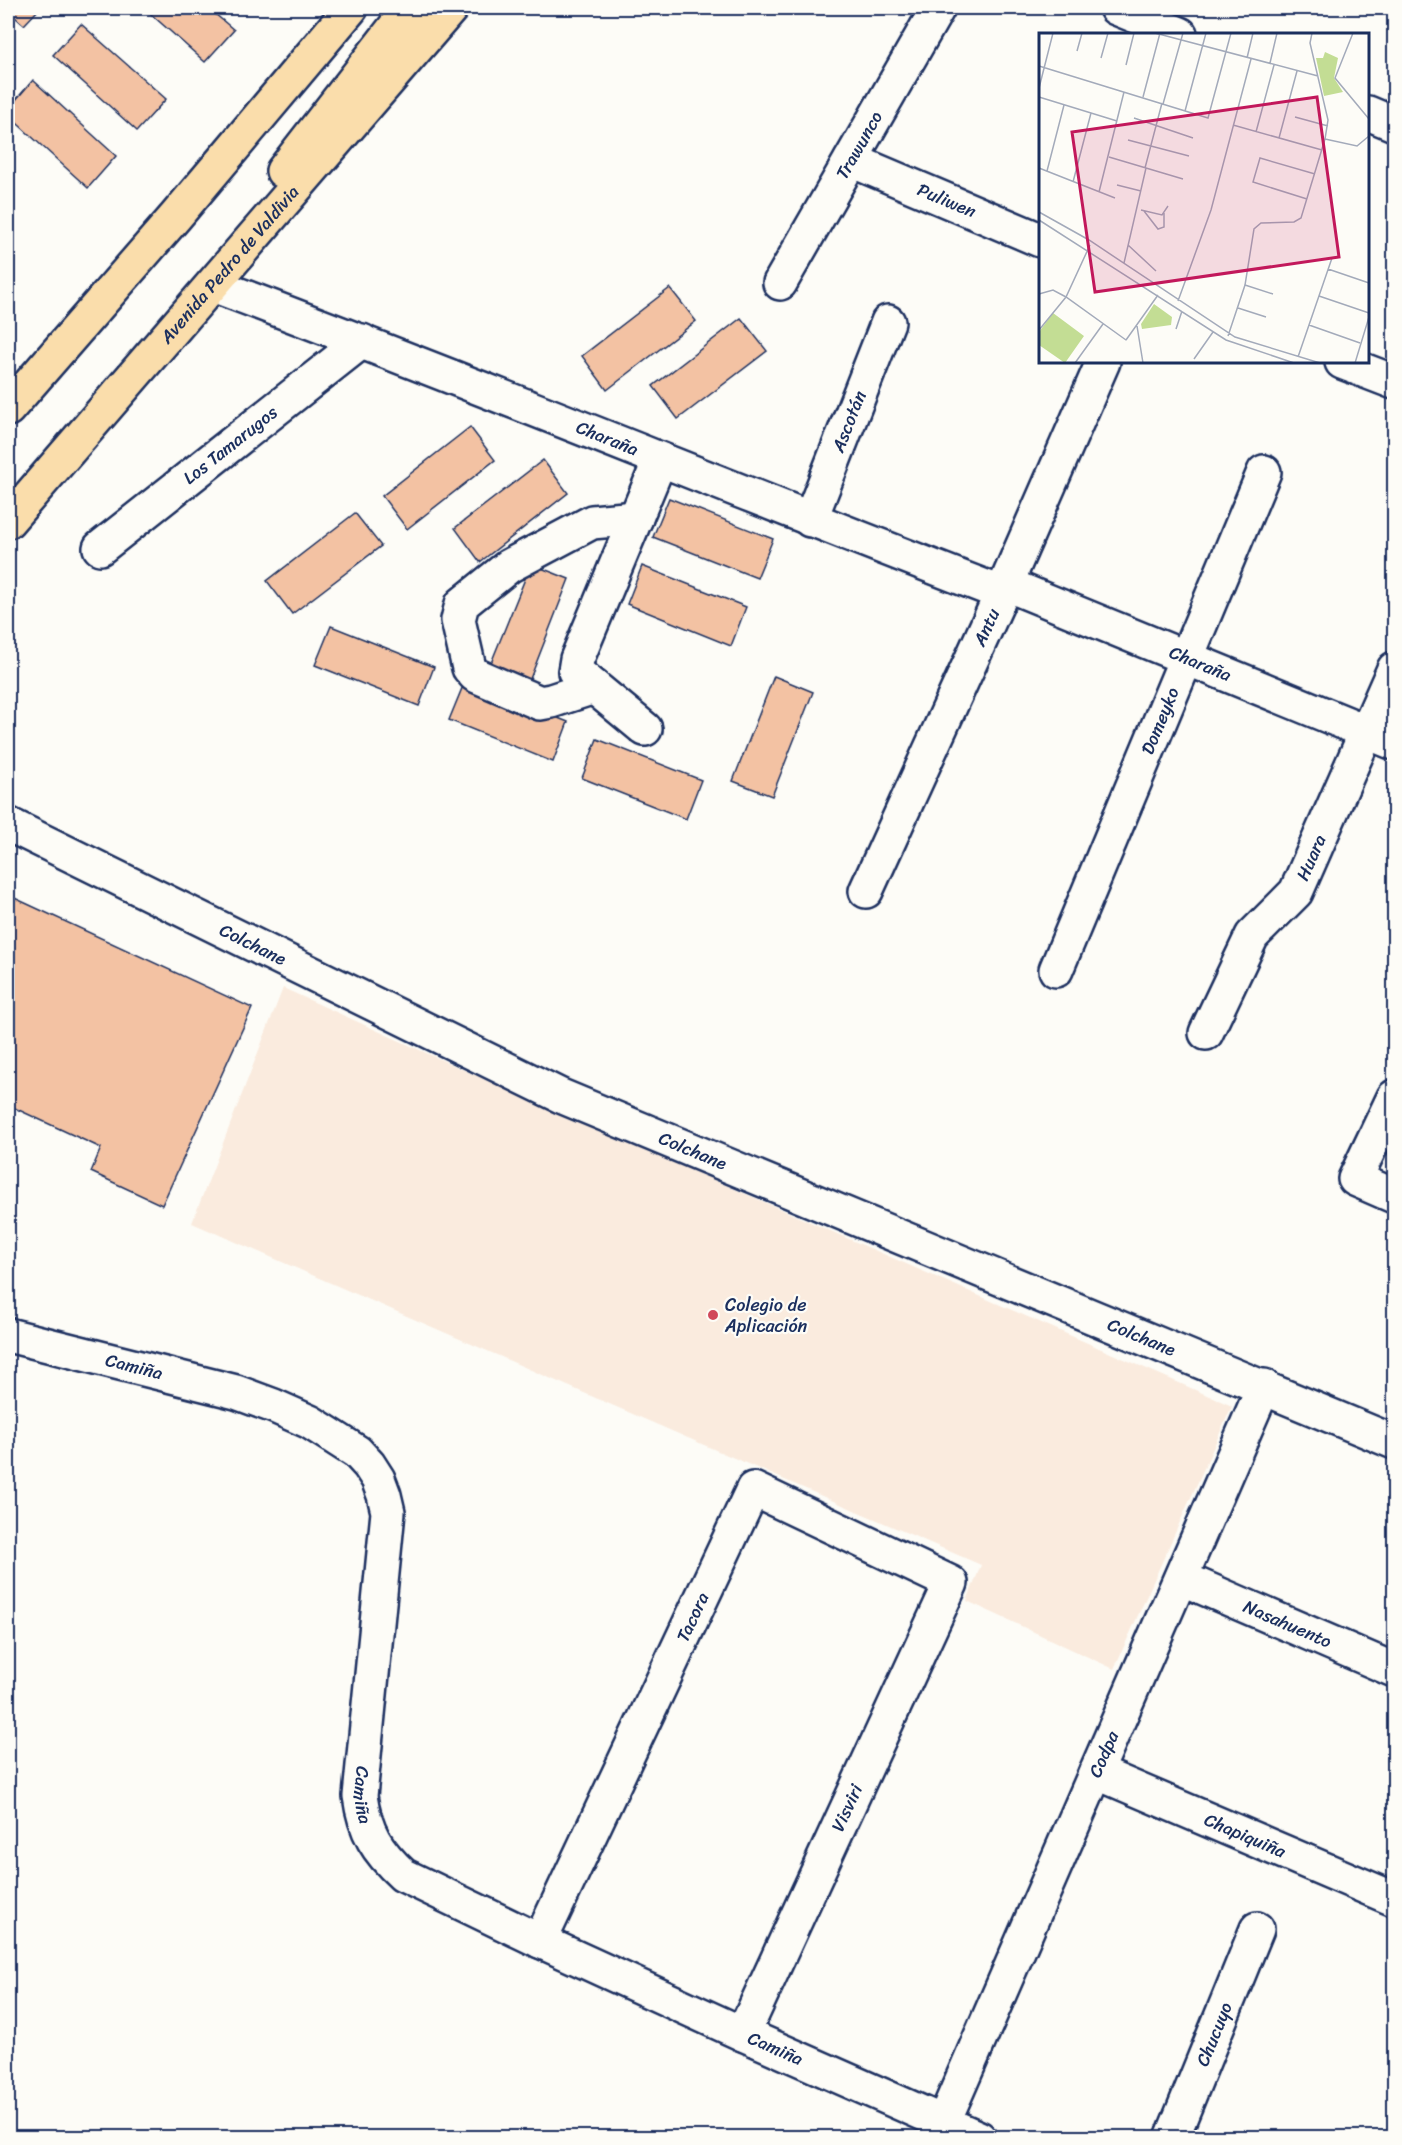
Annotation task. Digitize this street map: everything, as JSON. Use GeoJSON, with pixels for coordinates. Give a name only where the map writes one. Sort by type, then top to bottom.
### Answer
{"type":"FeatureCollection","features":[{"type":"Feature","properties":{"kind":"main road"},"geometry":{"type":"LineString","coordinates":[[8,409],[176,216],[351,8]]}},
{"type":"Feature","properties":{"kind":"main road","name":"Avenida Pedro de Valdivia"},"geometry":{"type":"LineString","coordinates":[[8,521],[451,8]]}},
{"type":"Feature","properties":{"kind":"main road"},"geometry":{"type":"LineString","coordinates":[[251,240],[252,211],[403,10]]}},
{"type":"Feature","properties":{"kind":"street","name":"Trawunco"},"geometry":{"type":"LineString","coordinates":[[780,284],[938,8]]}},
{"type":"Feature","properties":{"kind":"street"},"geometry":{"type":"LineString","coordinates":[[1116,8],[1178,33]]}},
{"type":"Feature","properties":{"kind":"street"},"geometry":{"type":"LineString","coordinates":[[1369,113],[1395,124]]}},
{"type":"Feature","properties":{"kind":"street","name":"Puliwen"},"geometry":{"type":"LineString","coordinates":[[851,159],[1039,239]]}},
{"type":"Feature","properties":{"kind":"street","name":"Charaña"},"geometry":{"type":"LineString","coordinates":[[213,285],[362,341],[810,520],[1004,588],[1186,658],[1381,738]]}},
{"type":"Feature","properties":{"kind":"street","name":"Ascotán"},"geometry":{"type":"LineString","coordinates":[[810,520],[888,322]]}},
{"type":"Feature","properties":{"kind":"street","name":"Los Tamarugos"},"geometry":{"type":"LineString","coordinates":[[100,548],[362,341]]}},
{"type":"Feature","properties":{"kind":"street","name":"Antu"},"geometry":{"type":"LineString","coordinates":[[866,891],[1004,588],[1103,363]]}},
{"type":"Feature","properties":{"kind":"street"},"geometry":{"type":"LineString","coordinates":[[1345,363],[1395,382]]}},
{"type":"Feature","properties":{"kind":"street"},"geometry":{"type":"LineString","coordinates":[[645,729],[576,671],[577,659],[660,460]]}},
{"type":"Feature","properties":{"kind":"street","name":"Domeyko"},"geometry":{"type":"LineString","coordinates":[[1056,970],[1264,472]]}},
{"type":"Feature","properties":{"kind":"street"},"geometry":{"type":"LineString","coordinates":[[594,687],[540,703],[475,675],[469,668],[458,620],[462,604],[518,561],[592,522],[636,518]]}},
{"type":"Feature","properties":{"kind":"street","name":"Huara"},"geometry":{"type":"LineString","coordinates":[[1206,1033],[1252,936],[1296,892],[1381,738],[1395,669]]}},
{"type":"Feature","properties":{"kind":"street","name":"Colchane"},"geometry":{"type":"LineString","coordinates":[[8,824],[561,1096],[1395,1442]]}},
{"type":"Feature","properties":{"kind":"street"},"geometry":{"type":"LineString","coordinates":[[1395,1097],[1355,1179],[1395,1196]]}},
{"type":"Feature","properties":{"kind":"street","name":"Camiña"},"geometry":{"type":"LineString","coordinates":[[8,1335],[236,1392],[310,1422],[350,1447],[369,1465],[384,1495],[388,1512],[360,1796],[363,1819],[373,1840],[386,1859],[403,1875],[742,2034],[944,2121],[978,2138]]}},
{"type":"Feature","properties":{"kind":"street","name":"Codpa"},"geometry":{"type":"LineString","coordinates":[[944,2121],[1264,1386]]}},
{"type":"Feature","properties":{"kind":"street","name":"Tacora"},"geometry":{"type":"LineString","coordinates":[[540,1941],[753,1490],[951,1583]]}},
{"type":"Feature","properties":{"kind":"street","name":"Nasahuento"},"geometry":{"type":"LineString","coordinates":[[1181,1578],[1395,1670]]}},
{"type":"Feature","properties":{"kind":"street","name":"Visviri"},"geometry":{"type":"LineString","coordinates":[[742,2034],[951,1583]]}},
{"type":"Feature","properties":{"kind":"street","name":"Chapiquiña"},"geometry":{"type":"LineString","coordinates":[[1096,1772],[1395,1899]]}},
{"type":"Feature","properties":{"kind":"street","name":"Chucuyo"},"geometry":{"type":"LineString","coordinates":[[1172,2138],[1257,1929]]}},
{"type":"Feature","properties":{"kind":"shaded area","name":"Colegio de Aplicación"},"geometry":{"type":"Polygon","coordinates":[[[283,988],[537,1103],[1232,1406],[1114,1669],[967,1601],[981,1565],[192,1223],[283,988]]]}},
{"type":"Feature","properties":{"kind":"building"},"geometry":{"type":"Polygon","coordinates":[[[8,8],[40,8],[24,25],[8,11],[8,8]]]}},
{"type":"Feature","properties":{"kind":"building"},"geometry":{"type":"Polygon","coordinates":[[[144,8],[208,8],[234,30],[205,62],[144,8]]]}},
{"type":"Feature","properties":{"kind":"building"},"geometry":{"type":"Polygon","coordinates":[[[81,24],[166,99],[137,131],[53,55],[81,24]]]}},
{"type":"Feature","properties":{"kind":"building"},"geometry":{"type":"Polygon","coordinates":[[[33,80],[116,156],[88,188],[8,115],[8,109],[33,80]]]}},
{"type":"Feature","properties":{"kind":"building"},"geometry":{"type":"Polygon","coordinates":[[[670,288],[696,321],[607,390],[582,356],[670,288]]]}},
{"type":"Feature","properties":{"kind":"building"},"geometry":{"type":"Polygon","coordinates":[[[741,318],[767,351],[678,419],[653,386],[741,318]]]}},
{"type":"Feature","properties":{"kind":"building"},"geometry":{"type":"Polygon","coordinates":[[[470,427],[495,460],[407,529],[382,496],[470,427]]]}},
{"type":"Feature","properties":{"kind":"building"},"geometry":{"type":"Polygon","coordinates":[[[543,460],[568,493],[480,562],[455,528],[543,460]]]}},
{"type":"Feature","properties":{"kind":"building"},"geometry":{"type":"Polygon","coordinates":[[[669,498],[773,539],[757,578],[653,537],[669,498]]]}},
{"type":"Feature","properties":{"kind":"building"},"geometry":{"type":"Polygon","coordinates":[[[355,513],[381,546],[292,614],[267,581],[355,513]]]}},
{"type":"Feature","properties":{"kind":"building"},"geometry":{"type":"Polygon","coordinates":[[[531,564],[569,579],[528,684],[489,668],[531,564]]]}},
{"type":"Feature","properties":{"kind":"building"},"geometry":{"type":"Polygon","coordinates":[[[642,566],[746,607],[731,646],[627,604],[642,566]]]}},
{"type":"Feature","properties":{"kind":"building"},"geometry":{"type":"Polygon","coordinates":[[[331,626],[434,667],[419,706],[315,665],[331,626]]]}},
{"type":"Feature","properties":{"kind":"building"},"geometry":{"type":"Polygon","coordinates":[[[774,676],[813,692],[772,796],[733,781],[774,676]]]}},
{"type":"Feature","properties":{"kind":"building"},"geometry":{"type":"Polygon","coordinates":[[[465,681],[568,722],[553,762],[449,720],[465,681]]]}},
{"type":"Feature","properties":{"kind":"building"},"geometry":{"type":"Polygon","coordinates":[[[597,739],[701,780],[686,819],[582,778],[597,739]]]}},
{"type":"Feature","properties":{"kind":"building"},"geometry":{"type":"Polygon","coordinates":[[[8,895],[252,1008],[162,1205],[91,1172],[101,1148],[8,1105],[8,895]]]}},
{"type":"Feature","properties":{"kind":"place","name":"Colegio de Aplicación"},"geometry":{"type":"Point","coordinates":[713,1315]}}]}
